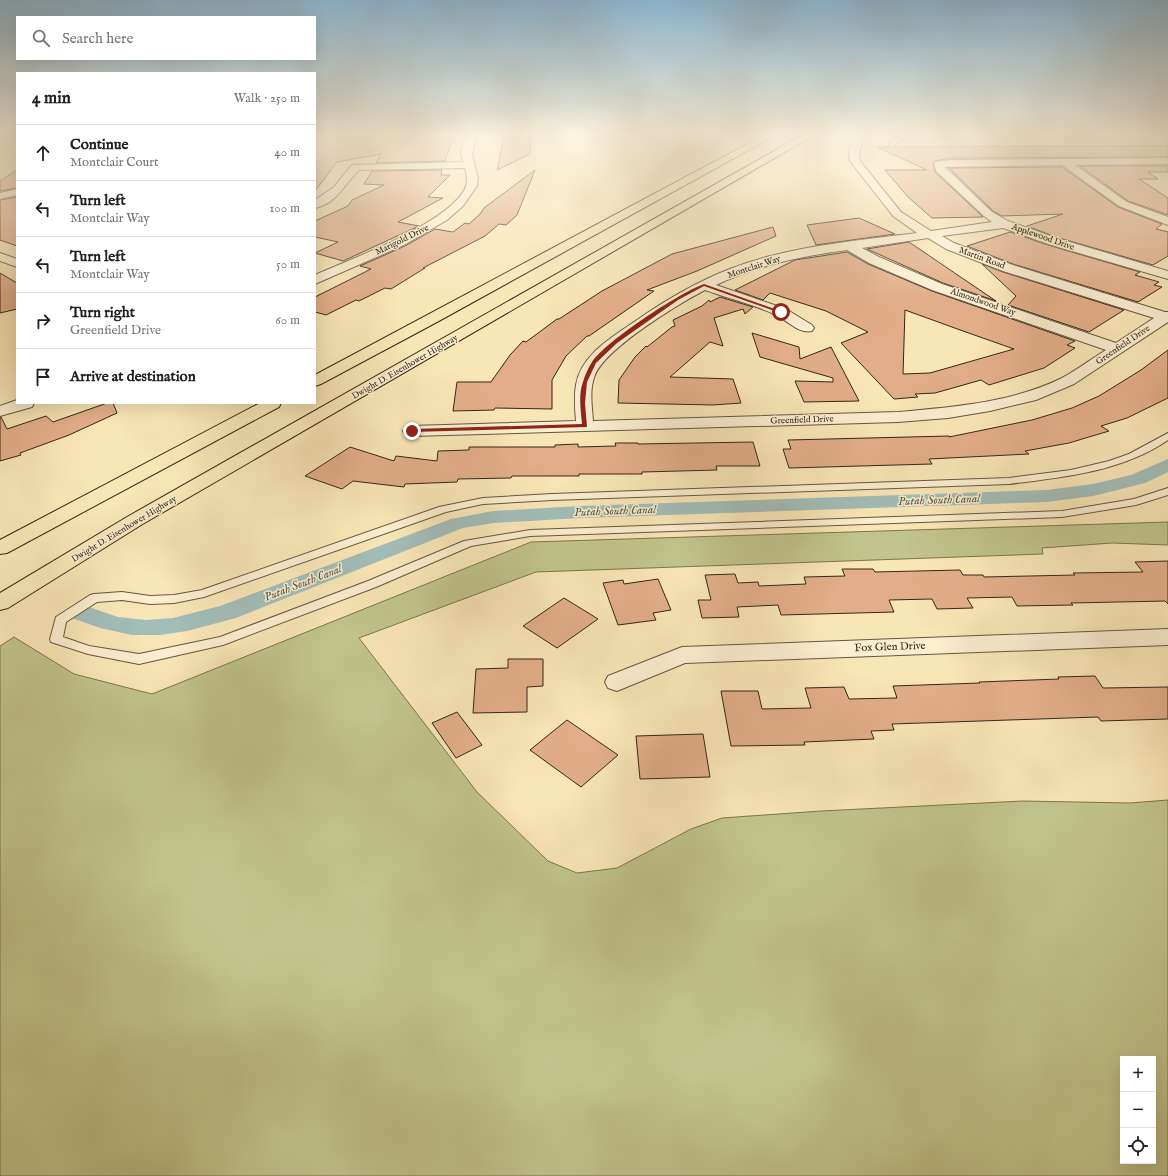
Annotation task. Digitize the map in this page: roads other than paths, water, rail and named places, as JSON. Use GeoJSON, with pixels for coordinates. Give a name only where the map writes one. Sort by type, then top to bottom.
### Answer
{"type":"FeatureCollection","features":[{"type":"Feature","properties":{"kind":"highway"},"geometry":{"type":"LineString","coordinates":[[316,380],[672,189]]}},
{"type":"Feature","properties":{"kind":"highway","name":"Dwight D. Eisenhower Highway"},"geometry":{"type":"LineString","coordinates":[[0,603],[141,518],[715,189]]}},
{"type":"Feature","properties":{"kind":"highway"},"geometry":{"type":"LineString","coordinates":[[0,548],[271,404]]}},
{"type":"Feature","properties":{"kind":"street"},"geometry":{"type":"LineString","coordinates":[[316,204],[333,194],[338,189]]}},
{"type":"Feature","properties":{"kind":"street","name":"Marigold Drive"},"geometry":{"type":"LineString","coordinates":[[316,280],[409,238],[434,224],[462,201],[470,189]]}},
{"type":"Feature","properties":{"kind":"street","name":"Martin Road"},"geometry":{"type":"LineString","coordinates":[[877,189],[897,214],[927,234],[950,246],[981,259],[1167,317]]}},
{"type":"Feature","properties":{"kind":"street","name":"Applewood Drive"},"geometry":{"type":"LineString","coordinates":[[961,189],[988,214],[1004,224],[1052,241],[1168,275]]}},
{"type":"Feature","properties":{"kind":"street"},"geometry":{"type":"LineString","coordinates":[[1102,189],[1123,204],[1168,221]]}},
{"type":"Feature","properties":{"kind":"street"},"geometry":{"type":"LineString","coordinates":[[0,196],[16,192]]}},
{"type":"Feature","properties":{"kind":"street","name":"Montclair Way"},"geometry":{"type":"LineString","coordinates":[[585,426],[583,403],[584,382],[594,362],[615,342],[676,300],[704,285],[734,272],[770,260],[815,250],[1004,224]]}},
{"type":"Feature","properties":{"kind":"street","name":"Almondwood Way"},"geometry":{"type":"LineString","coordinates":[[850,246],[874,260],[938,287],[1119,349]]}},
{"type":"Feature","properties":{"kind":"street"},"geometry":{"type":"LineString","coordinates":[[0,257],[16,263]]}},
{"type":"Feature","properties":{"kind":"street"},"geometry":{"type":"LineString","coordinates":[[704,285],[781,312],[807,328]]}},
{"type":"Feature","properties":{"kind":"street","name":"Greenfield Drive"},"geometry":{"type":"LineString","coordinates":[[412,431],[898,417],[948,413],[990,406],[1036,393],[1068,381],[1167,317]]}},
{"type":"Feature","properties":{"kind":"street"},"geometry":{"type":"LineString","coordinates":[[0,411],[23,404]]}},
{"type":"Feature","properties":{"kind":"street","name":"Fox Glen Drive"},"geometry":{"type":"LineString","coordinates":[[617,682],[682,655],[1168,637]]}},
{"type":"Feature","properties":{"kind":"lane"},"geometry":{"type":"LineString","coordinates":[[1168,436],[1154,447],[1114,463],[1060,475],[1009,482],[552,497],[483,502],[443,509],[204,593],[174,599],[150,600],[122,596],[94,598],[60,620],[56,639],[88,650],[139,659],[223,641],[372,584],[468,543],[530,533],[1062,514],[1136,502],[1168,490]]}},
{"type":"Feature","properties":{"kind":"waterway","name":"Putah South Canal"},"geometry":{"type":"LineString","coordinates":[[80,612],[118,625],[146,628],[173,626],[201,620],[228,612],[458,523],[493,517],[580,512],[1047,496],[1093,490],[1138,479],[1168,465]]}}]}
